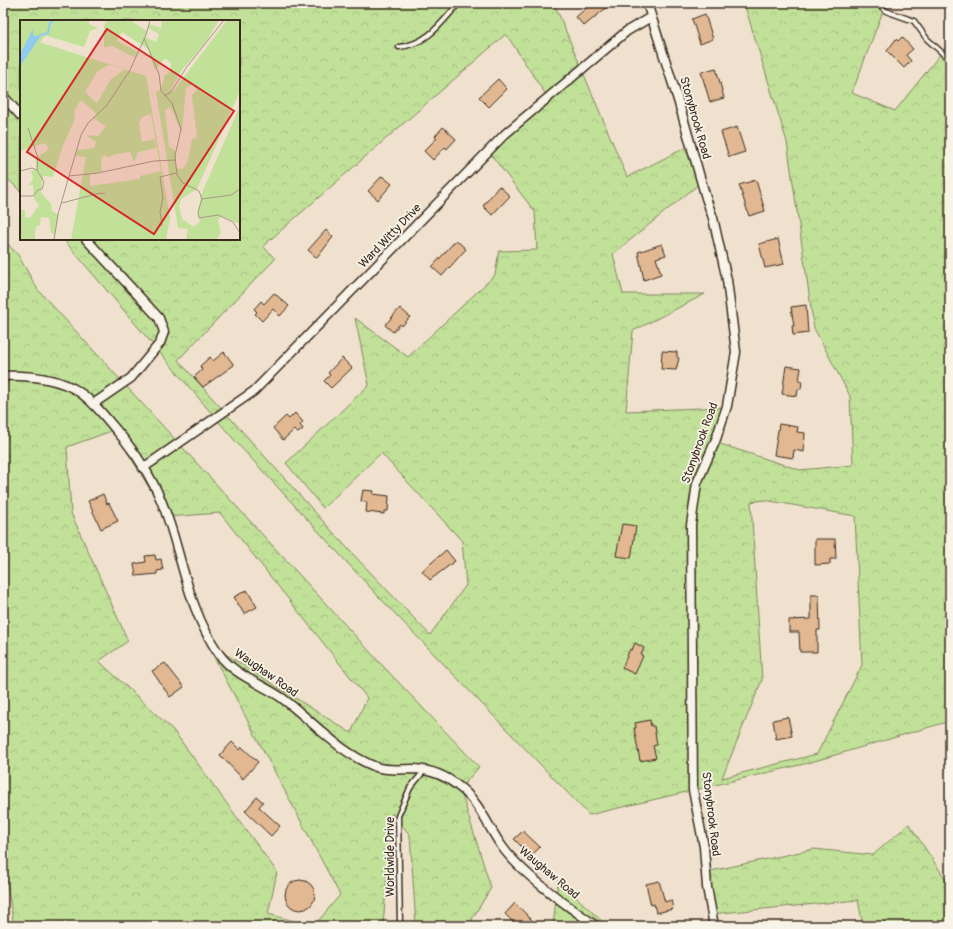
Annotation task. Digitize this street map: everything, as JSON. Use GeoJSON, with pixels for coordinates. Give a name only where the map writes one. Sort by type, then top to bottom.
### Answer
{"type":"FeatureCollection","features":[{"type":"Feature","properties":{"kind":"street","name":"Stonybrook Road"},"geometry":{"type":"LineString","coordinates":[[647,3],[713,218],[727,280],[736,352],[727,406],[715,442],[697,483],[691,525],[694,790],[704,847],[707,887],[714,926]]}},
{"type":"Feature","properties":{"kind":"street","name":"Ward Witty Drive"},"geometry":{"type":"LineString","coordinates":[[143,468],[254,391],[505,134],[627,31],[651,17]]}},
{"type":"Feature","properties":{"kind":"street"},"geometry":{"type":"LineString","coordinates":[[3,96],[20,115]]}},
{"type":"Feature","properties":{"kind":"street"},"geometry":{"type":"LineString","coordinates":[[87,240],[159,318],[164,332],[160,343],[131,378],[93,404]]}},
{"type":"Feature","properties":{"kind":"street","name":"Waughaw Road"},"geometry":{"type":"LineString","coordinates":[[3,376],[23,375],[63,384],[81,393],[93,404],[131,447],[159,497],[193,605],[220,656],[248,678],[280,697],[333,743],[358,759],[379,768],[424,771],[437,774],[458,785],[484,815],[501,846],[522,869],[596,926]]}},
{"type":"Feature","properties":{"kind":"lane"},"geometry":{"type":"LineString","coordinates":[[399,47],[411,46],[430,35],[459,3]]}},
{"type":"Feature","properties":{"kind":"lane"},"geometry":{"type":"LineString","coordinates":[[877,3],[886,11],[914,21],[927,39],[950,60]]}},
{"type":"Feature","properties":{"kind":"lane","name":"Worldwide Drive"},"geometry":{"type":"LineString","coordinates":[[400,926],[398,816],[410,788],[424,771]]}},
{"type":"Feature","properties":{"kind":"green space"},"geometry":{"type":"Polygon","coordinates":[[[3,3],[554,3],[627,177],[685,148],[699,184],[613,254],[623,294],[705,294],[633,331],[626,411],[725,407],[714,442],[800,470],[853,465],[850,396],[814,328],[787,142],[744,3],[886,3],[852,93],[895,111],[950,42],[950,721],[808,763],[589,815],[378,596],[236,442],[64,240],[240,240],[240,20],[20,20],[20,191],[3,174],[3,3]],[[506,34],[263,246],[275,259],[178,360],[349,550],[430,635],[466,585],[462,541],[381,453],[323,508],[286,463],[369,385],[355,318],[408,357],[495,275],[499,251],[537,250],[535,212],[489,152],[548,98],[506,34]],[[764,500],[751,502],[762,680],[722,778],[817,754],[862,665],[855,516],[764,500]]]}},
{"type":"Feature","properties":{"kind":"green space"},"geometry":{"type":"Polygon","coordinates":[[[3,239],[18,255],[38,290],[382,665],[479,767],[460,789],[491,888],[472,919],[476,926],[416,926],[410,835],[392,813],[383,926],[314,926],[340,895],[206,642],[351,733],[367,698],[220,513],[167,517],[114,430],[67,447],[71,513],[128,641],[99,661],[173,730],[277,872],[268,914],[312,926],[14,926],[3,859],[3,239]]]}},
{"type":"Feature","properties":{"kind":"green space"},"geometry":{"type":"Polygon","coordinates":[[[909,824],[950,886],[950,926],[863,926],[858,900],[711,914],[706,872],[814,849],[873,855],[909,824]]]}},
{"type":"Feature","properties":{"kind":"green space"},"geometry":{"type":"Polygon","coordinates":[[[558,880],[607,926],[553,926],[558,880]]]}},
{"type":"Feature","properties":{"kind":"building"},"geometry":{"type":"Polygon","coordinates":[[[592,3],[612,3],[584,26],[576,17],[592,3]]]}},
{"type":"Feature","properties":{"kind":"building"},"geometry":{"type":"Polygon","coordinates":[[[705,14],[713,39],[700,44],[692,19],[705,14]]]}},
{"type":"Feature","properties":{"kind":"building"},"geometry":{"type":"Polygon","coordinates":[[[902,37],[913,49],[906,55],[911,61],[904,68],[887,51],[896,39],[898,41],[902,37]]]}},
{"type":"Feature","properties":{"kind":"building"},"geometry":{"type":"Polygon","coordinates":[[[716,68],[724,98],[710,102],[701,72],[716,68]]]}},
{"type":"Feature","properties":{"kind":"building"},"geometry":{"type":"Polygon","coordinates":[[[498,79],[507,89],[489,107],[479,97],[498,79]]]}},
{"type":"Feature","properties":{"kind":"building"},"geometry":{"type":"Polygon","coordinates":[[[443,127],[456,139],[447,149],[445,147],[433,160],[424,151],[437,138],[435,136],[443,127]]]}},
{"type":"Feature","properties":{"kind":"building"},"geometry":{"type":"Polygon","coordinates":[[[737,127],[745,152],[729,157],[721,132],[737,127]]]}},
{"type":"Feature","properties":{"kind":"building"},"geometry":{"type":"Polygon","coordinates":[[[382,176],[392,184],[378,200],[368,191],[382,176]]]}},
{"type":"Feature","properties":{"kind":"building"},"geometry":{"type":"Polygon","coordinates":[[[756,180],[765,211],[749,216],[739,185],[756,180]]]}},
{"type":"Feature","properties":{"kind":"building"},"geometry":{"type":"Polygon","coordinates":[[[499,186],[510,196],[492,215],[483,206],[499,186]]]}},
{"type":"Feature","properties":{"kind":"building"},"geometry":{"type":"Polygon","coordinates":[[[326,230],[333,237],[317,258],[308,250],[326,230]]]}},
{"type":"Feature","properties":{"kind":"building"},"geometry":{"type":"Polygon","coordinates":[[[778,239],[784,264],[765,268],[759,244],[778,239]]]}},
{"type":"Feature","properties":{"kind":"building"},"geometry":{"type":"Polygon","coordinates":[[[456,240],[466,249],[442,276],[432,267],[456,240]]]}},
{"type":"Feature","properties":{"kind":"building"},"geometry":{"type":"Polygon","coordinates":[[[662,244],[666,255],[656,258],[661,274],[644,280],[638,252],[662,244]]]}},
{"type":"Feature","properties":{"kind":"building"},"geometry":{"type":"Polygon","coordinates":[[[274,293],[289,306],[280,316],[273,309],[262,321],[255,314],[257,312],[254,309],[261,301],[264,304],[274,293]]]}},
{"type":"Feature","properties":{"kind":"building"},"geometry":{"type":"Polygon","coordinates":[[[806,305],[808,333],[793,335],[792,326],[794,326],[791,307],[806,305]]]}},
{"type":"Feature","properties":{"kind":"building"},"geometry":{"type":"Polygon","coordinates":[[[400,308],[410,317],[402,326],[400,324],[393,332],[385,325],[400,308]]]}},
{"type":"Feature","properties":{"kind":"building"},"geometry":{"type":"Polygon","coordinates":[[[662,351],[677,352],[677,357],[679,358],[676,370],[661,369],[662,351]]]}},
{"type":"Feature","properties":{"kind":"building"},"geometry":{"type":"Polygon","coordinates":[[[224,352],[234,365],[203,387],[194,377],[202,370],[200,366],[210,357],[213,361],[224,352]]]}},
{"type":"Feature","properties":{"kind":"building"},"geometry":{"type":"Polygon","coordinates":[[[342,358],[352,368],[331,388],[324,381],[330,375],[328,373],[342,358]]]}},
{"type":"Feature","properties":{"kind":"building"},"geometry":{"type":"Polygon","coordinates":[[[786,366],[801,368],[799,381],[802,381],[801,389],[798,389],[797,396],[782,394],[786,366]]]}},
{"type":"Feature","properties":{"kind":"building"},"geometry":{"type":"Polygon","coordinates":[[[295,413],[303,422],[300,425],[303,429],[298,433],[294,430],[283,440],[273,428],[286,416],[289,419],[295,413]]]}},
{"type":"Feature","properties":{"kind":"building"},"geometry":{"type":"Polygon","coordinates":[[[779,424],[798,427],[797,432],[805,433],[804,452],[794,450],[793,458],[774,455],[779,424]]]}},
{"type":"Feature","properties":{"kind":"building"},"geometry":{"type":"Polygon","coordinates":[[[363,490],[374,491],[373,494],[389,496],[388,511],[384,511],[384,514],[366,512],[367,502],[361,501],[363,490]]]}},
{"type":"Feature","properties":{"kind":"building"},"geometry":{"type":"Polygon","coordinates":[[[103,494],[107,504],[109,503],[118,521],[101,529],[88,501],[103,494]]]}},
{"type":"Feature","properties":{"kind":"building"},"geometry":{"type":"Polygon","coordinates":[[[622,524],[636,526],[631,558],[616,556],[622,524]]]}},
{"type":"Feature","properties":{"kind":"building"},"geometry":{"type":"Polygon","coordinates":[[[815,539],[835,539],[836,559],[830,559],[830,564],[815,565],[815,539]]]}},
{"type":"Feature","properties":{"kind":"building"},"geometry":{"type":"Polygon","coordinates":[[[446,550],[455,561],[430,580],[422,571],[446,550]]]}},
{"type":"Feature","properties":{"kind":"building"},"geometry":{"type":"Polygon","coordinates":[[[155,555],[156,560],[161,559],[163,570],[157,571],[157,574],[136,576],[134,564],[146,562],[145,556],[155,555]]]}},
{"type":"Feature","properties":{"kind":"building"},"geometry":{"type":"Polygon","coordinates":[[[247,590],[257,607],[244,614],[234,597],[247,590]]]}},
{"type":"Feature","properties":{"kind":"building"},"geometry":{"type":"Polygon","coordinates":[[[811,595],[819,595],[820,630],[817,630],[817,652],[800,652],[799,632],[789,632],[789,620],[811,619],[811,595]]]}},
{"type":"Feature","properties":{"kind":"building"},"geometry":{"type":"Polygon","coordinates":[[[635,643],[644,648],[641,655],[643,656],[635,674],[622,668],[630,649],[632,650],[635,643]]]}},
{"type":"Feature","properties":{"kind":"building"},"geometry":{"type":"Polygon","coordinates":[[[165,663],[184,687],[170,697],[152,671],[165,663]]]}},
{"type":"Feature","properties":{"kind":"building"},"geometry":{"type":"Polygon","coordinates":[[[788,717],[792,736],[776,739],[773,720],[788,717]]]}},
{"type":"Feature","properties":{"kind":"building"},"geometry":{"type":"Polygon","coordinates":[[[650,720],[651,726],[654,726],[657,745],[653,746],[656,758],[640,761],[634,728],[636,728],[635,723],[650,720]]]}},
{"type":"Feature","properties":{"kind":"building"},"geometry":{"type":"Polygon","coordinates":[[[232,742],[240,750],[242,747],[258,762],[243,779],[220,755],[232,742]]]}},
{"type":"Feature","properties":{"kind":"building"},"geometry":{"type":"Polygon","coordinates":[[[257,797],[263,802],[259,807],[280,826],[271,836],[245,811],[257,797]]]}},
{"type":"Feature","properties":{"kind":"building"},"geometry":{"type":"Polygon","coordinates":[[[523,831],[540,847],[531,856],[514,839],[523,831]]]}},
{"type":"Feature","properties":{"kind":"building"},"geometry":{"type":"Polygon","coordinates":[[[300,880],[306,881],[314,889],[314,901],[306,909],[300,910],[294,909],[286,901],[285,895],[286,889],[294,881],[300,880]]]}},
{"type":"Feature","properties":{"kind":"building"},"geometry":{"type":"Polygon","coordinates":[[[659,881],[665,902],[671,900],[673,909],[656,913],[654,904],[651,905],[646,884],[659,881]]]}},
{"type":"Feature","properties":{"kind":"building"},"geometry":{"type":"Polygon","coordinates":[[[515,903],[538,926],[517,926],[505,914],[515,903]]]}}]}
